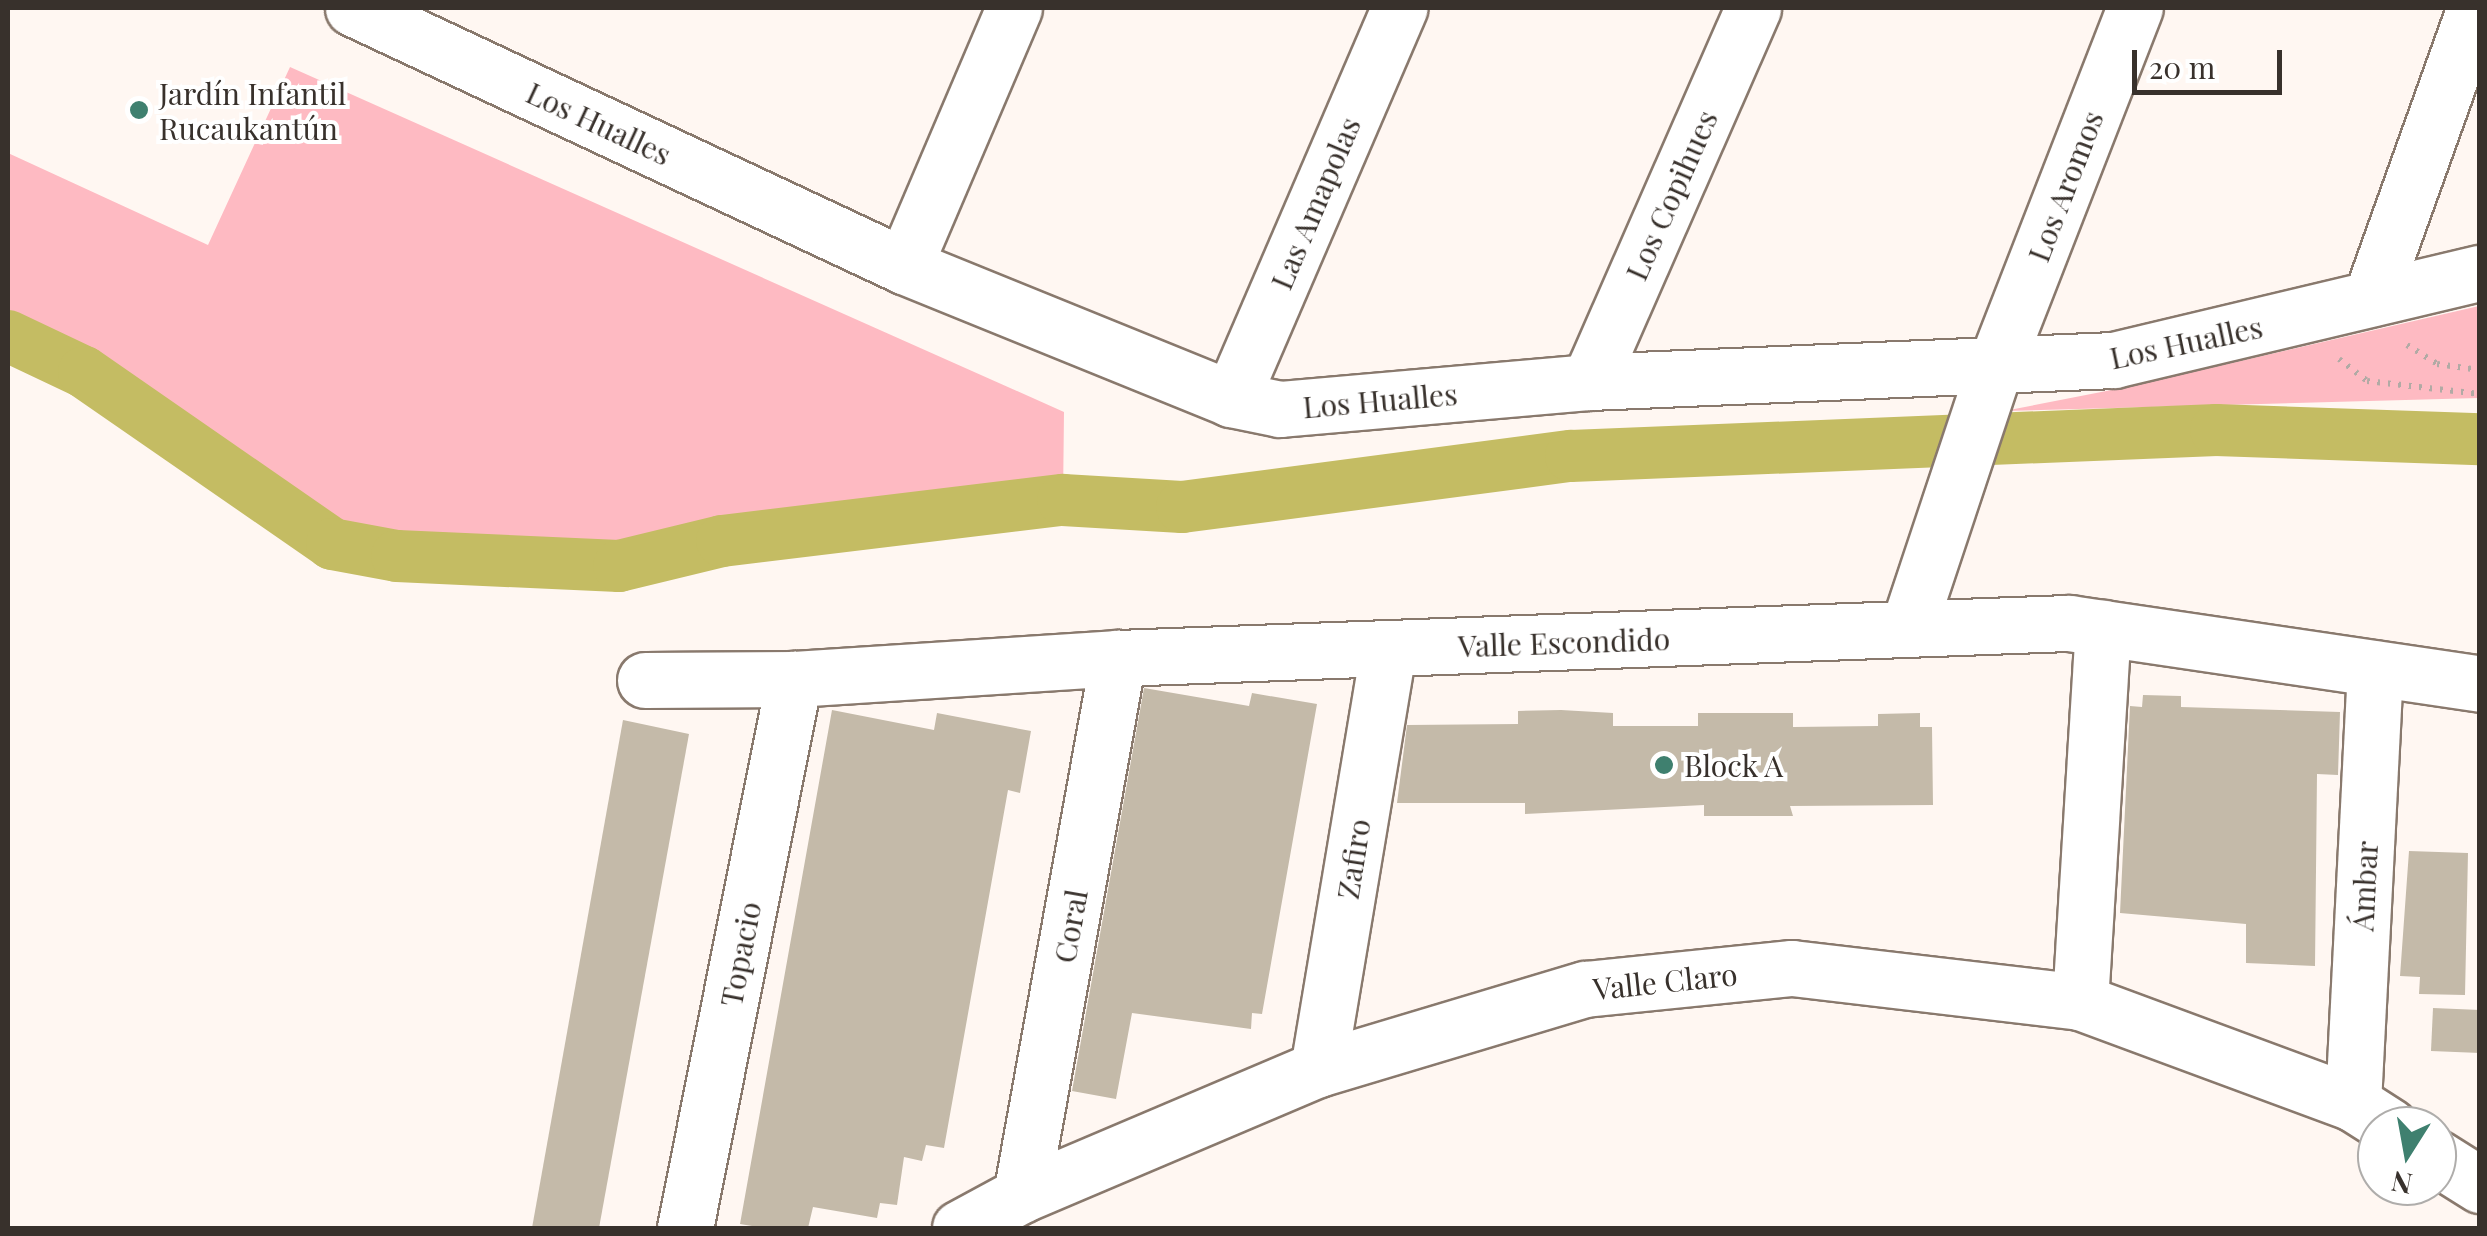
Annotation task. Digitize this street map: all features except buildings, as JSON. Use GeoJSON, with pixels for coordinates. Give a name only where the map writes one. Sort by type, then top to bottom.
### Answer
{"type":"FeatureCollection","features":[{"type":"Feature","properties":{"kind":"street","name":"Los Hualles"},"geometry":{"type":"LineString","coordinates":[[353,8],[904,266],[1230,399],[1280,409],[1589,382],[2114,360],[2480,273]]}},
{"type":"Feature","properties":{"kind":"street"},"geometry":{"type":"LineString","coordinates":[[904,266],[1014,8]]}},
{"type":"Feature","properties":{"kind":"street","name":"Las Amapolas"},"geometry":{"type":"LineString","coordinates":[[1230,399],[1399,8]]}},
{"type":"Feature","properties":{"kind":"street","name":"Los Copihues"},"geometry":{"type":"LineString","coordinates":[[1589,382],[1753,8]]}},
{"type":"Feature","properties":{"kind":"street","name":"Los Aromos"},"geometry":{"type":"LineString","coordinates":[[1908,628],[1996,364],[2135,8]]}},
{"type":"Feature","properties":{"kind":"street"},"geometry":{"type":"LineString","coordinates":[[2371,298],[2475,8]]}},
{"type":"Feature","properties":{"kind":"street","name":"Valle Escondido"},"geometry":{"type":"LineString","coordinates":[[645,680],[794,679],[1118,658],[1908,628],[2103,628],[2480,684]]}},
{"type":"Feature","properties":{"kind":"street"},"geometry":{"type":"LineString","coordinates":[[2080,1002],[2103,628]]}},
{"type":"Feature","properties":{"kind":"street","name":"Zafiro"},"geometry":{"type":"LineString","coordinates":[[1318,1069],[1388,649]]}},
{"type":"Feature","properties":{"kind":"street","name":"Coral"},"geometry":{"type":"LineString","coordinates":[[1022,1194],[1118,658]]}},
{"type":"Feature","properties":{"kind":"street","name":"Ámbar"},"geometry":{"type":"LineString","coordinates":[[2371,1106],[2375,670]]}},
{"type":"Feature","properties":{"kind":"street","name":"Topacio"},"geometry":{"type":"LineString","coordinates":[[686,1228],[794,679]]}},
{"type":"Feature","properties":{"kind":"street","name":"Valle Claro"},"geometry":{"type":"LineString","coordinates":[[960,1228],[1022,1194],[1318,1069],[1585,989],[1792,968],[2080,1002],[2357,1109]]}},
{"type":"Feature","properties":{"kind":"street"},"geometry":{"type":"LineString","coordinates":[[2457,1171],[2480,1185]]}},
{"type":"Feature","properties":{"kind":"path"},"geometry":{"type":"LineString","coordinates":[[2316,312],[2342,364],[2367,380],[2480,394]]}},
{"type":"Feature","properties":{"kind":"shaded area"},"geometry":{"type":"Polygon","coordinates":[[[290,67],[1064,412],[1063,500],[722,541],[619,566],[397,556],[332,544],[84,372],[8,336],[8,153],[208,245],[290,67]]]}},
{"type":"Feature","properties":{"kind":"shaded area"},"geometry":{"type":"Polygon","coordinates":[[[2479,306],[2479,398],[2004,411],[2132,386],[2479,306]]]}},
{"type":"Feature","properties":{"kind":"waterway"},"geometry":{"type":"LineString","coordinates":[[8,336],[84,372],[332,544],[397,556],[619,566],[722,541],[1063,500],[1182,507],[1571,456],[2216,430],[2480,439]]}},
{"type":"Feature","properties":{"kind":"place","name":"Jardín Infantil Rucaukantún"},"geometry":{"type":"Point","coordinates":[139,110]}},
{"type":"Feature","properties":{"kind":"place","name":"Block A"},"geometry":{"type":"Point","coordinates":[1664,765]}}]}
